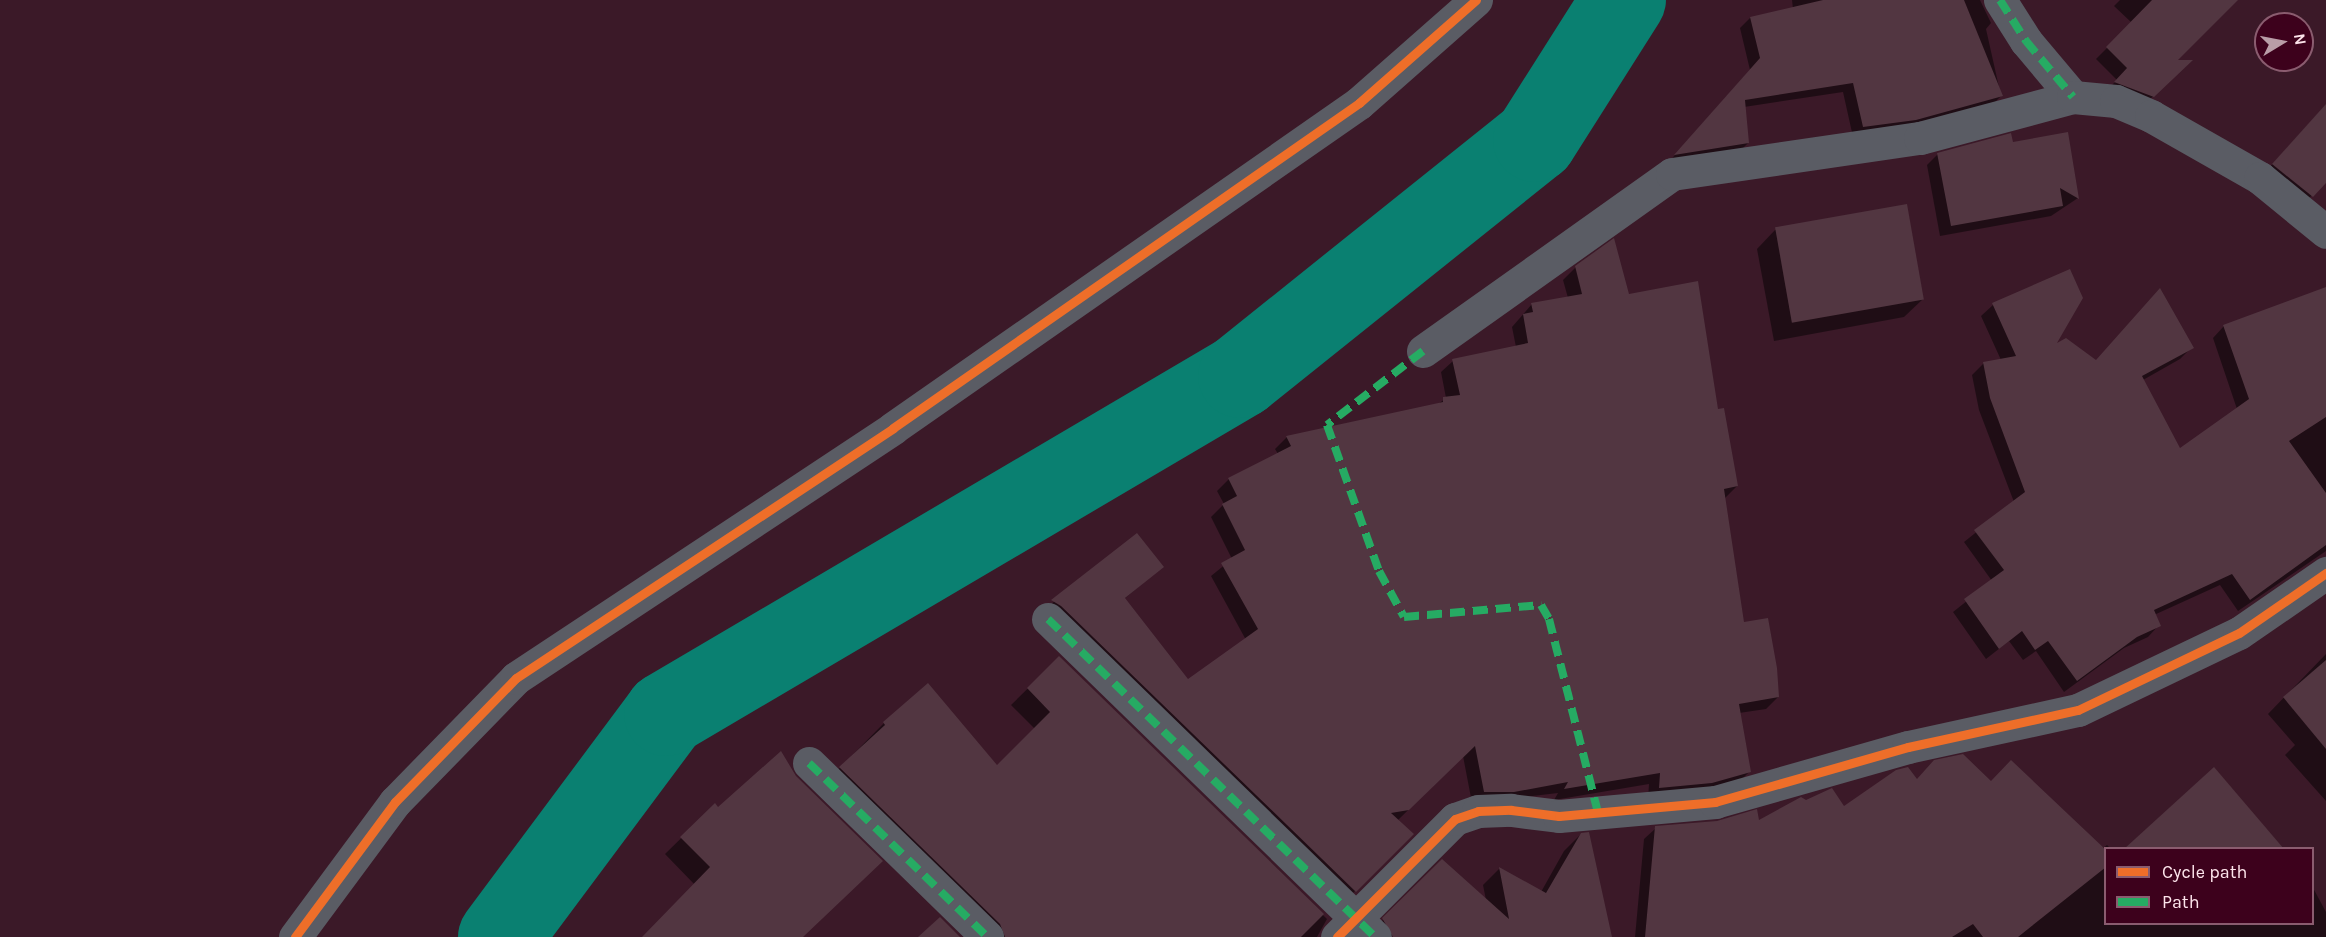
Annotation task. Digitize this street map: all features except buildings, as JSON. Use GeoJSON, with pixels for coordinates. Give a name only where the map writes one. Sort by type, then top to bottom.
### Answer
{"type":"FeatureCollection","features":[{"type":"Feature","properties":{"kind":"street"},"geometry":{"type":"LineString","coordinates":[[295,937],[395,802],[516,678],[893,428],[1359,103],[1476,0]]}},
{"type":"Feature","properties":{"kind":"street"},"geometry":{"type":"LineString","coordinates":[[2000,0],[2026,41],[2073,97]]}},
{"type":"Feature","properties":{"kind":"street"},"geometry":{"type":"LineString","coordinates":[[1423,351],[1672,174],[1920,138],[2073,97],[2116,101],[2151,116],[2260,178],[2326,232]]}},
{"type":"Feature","properties":{"kind":"street"},"geometry":{"type":"LineString","coordinates":[[1048,619],[1356,931],[1455,819],[1478,812],[1511,810],[1559,816],[1714,802],[1918,745],[2078,710],[2239,633],[2326,573]]}},
{"type":"Feature","properties":{"kind":"street"},"geometry":{"type":"LineString","coordinates":[[809,763],[987,937]]}},
{"type":"Feature","properties":{"kind":"waterway"},"geometry":{"type":"LineString","coordinates":[[500,937],[666,714],[1240,376],[1535,140],[1624,0]]}},
{"type":"Feature","properties":{"kind":"marked path"},"geometry":{"type":"LineString","coordinates":[[2000,0],[2026,41],[2073,97]]}},
{"type":"Feature","properties":{"kind":"marked path"},"geometry":{"type":"LineString","coordinates":[[1423,351],[1327,425],[1379,571],[1404,617],[1541,605],[1549,619],[1598,812]]}},
{"type":"Feature","properties":{"kind":"marked path"},"geometry":{"type":"LineString","coordinates":[[1048,619],[1375,937]]}},
{"type":"Feature","properties":{"kind":"marked path"},"geometry":{"type":"LineString","coordinates":[[809,763],[987,937]]}},
{"type":"Feature","properties":{"kind":"cycle path"},"geometry":{"type":"LineString","coordinates":[[295,937],[395,802],[516,678],[893,428],[1359,103],[1476,0]]}},
{"type":"Feature","properties":{"kind":"cycle path"},"geometry":{"type":"LineString","coordinates":[[1337,937],[1455,819],[1478,811],[1511,810],[1559,816],[1715,802],[1908,747],[2078,710],[2239,633],[2326,573]]}}]}
